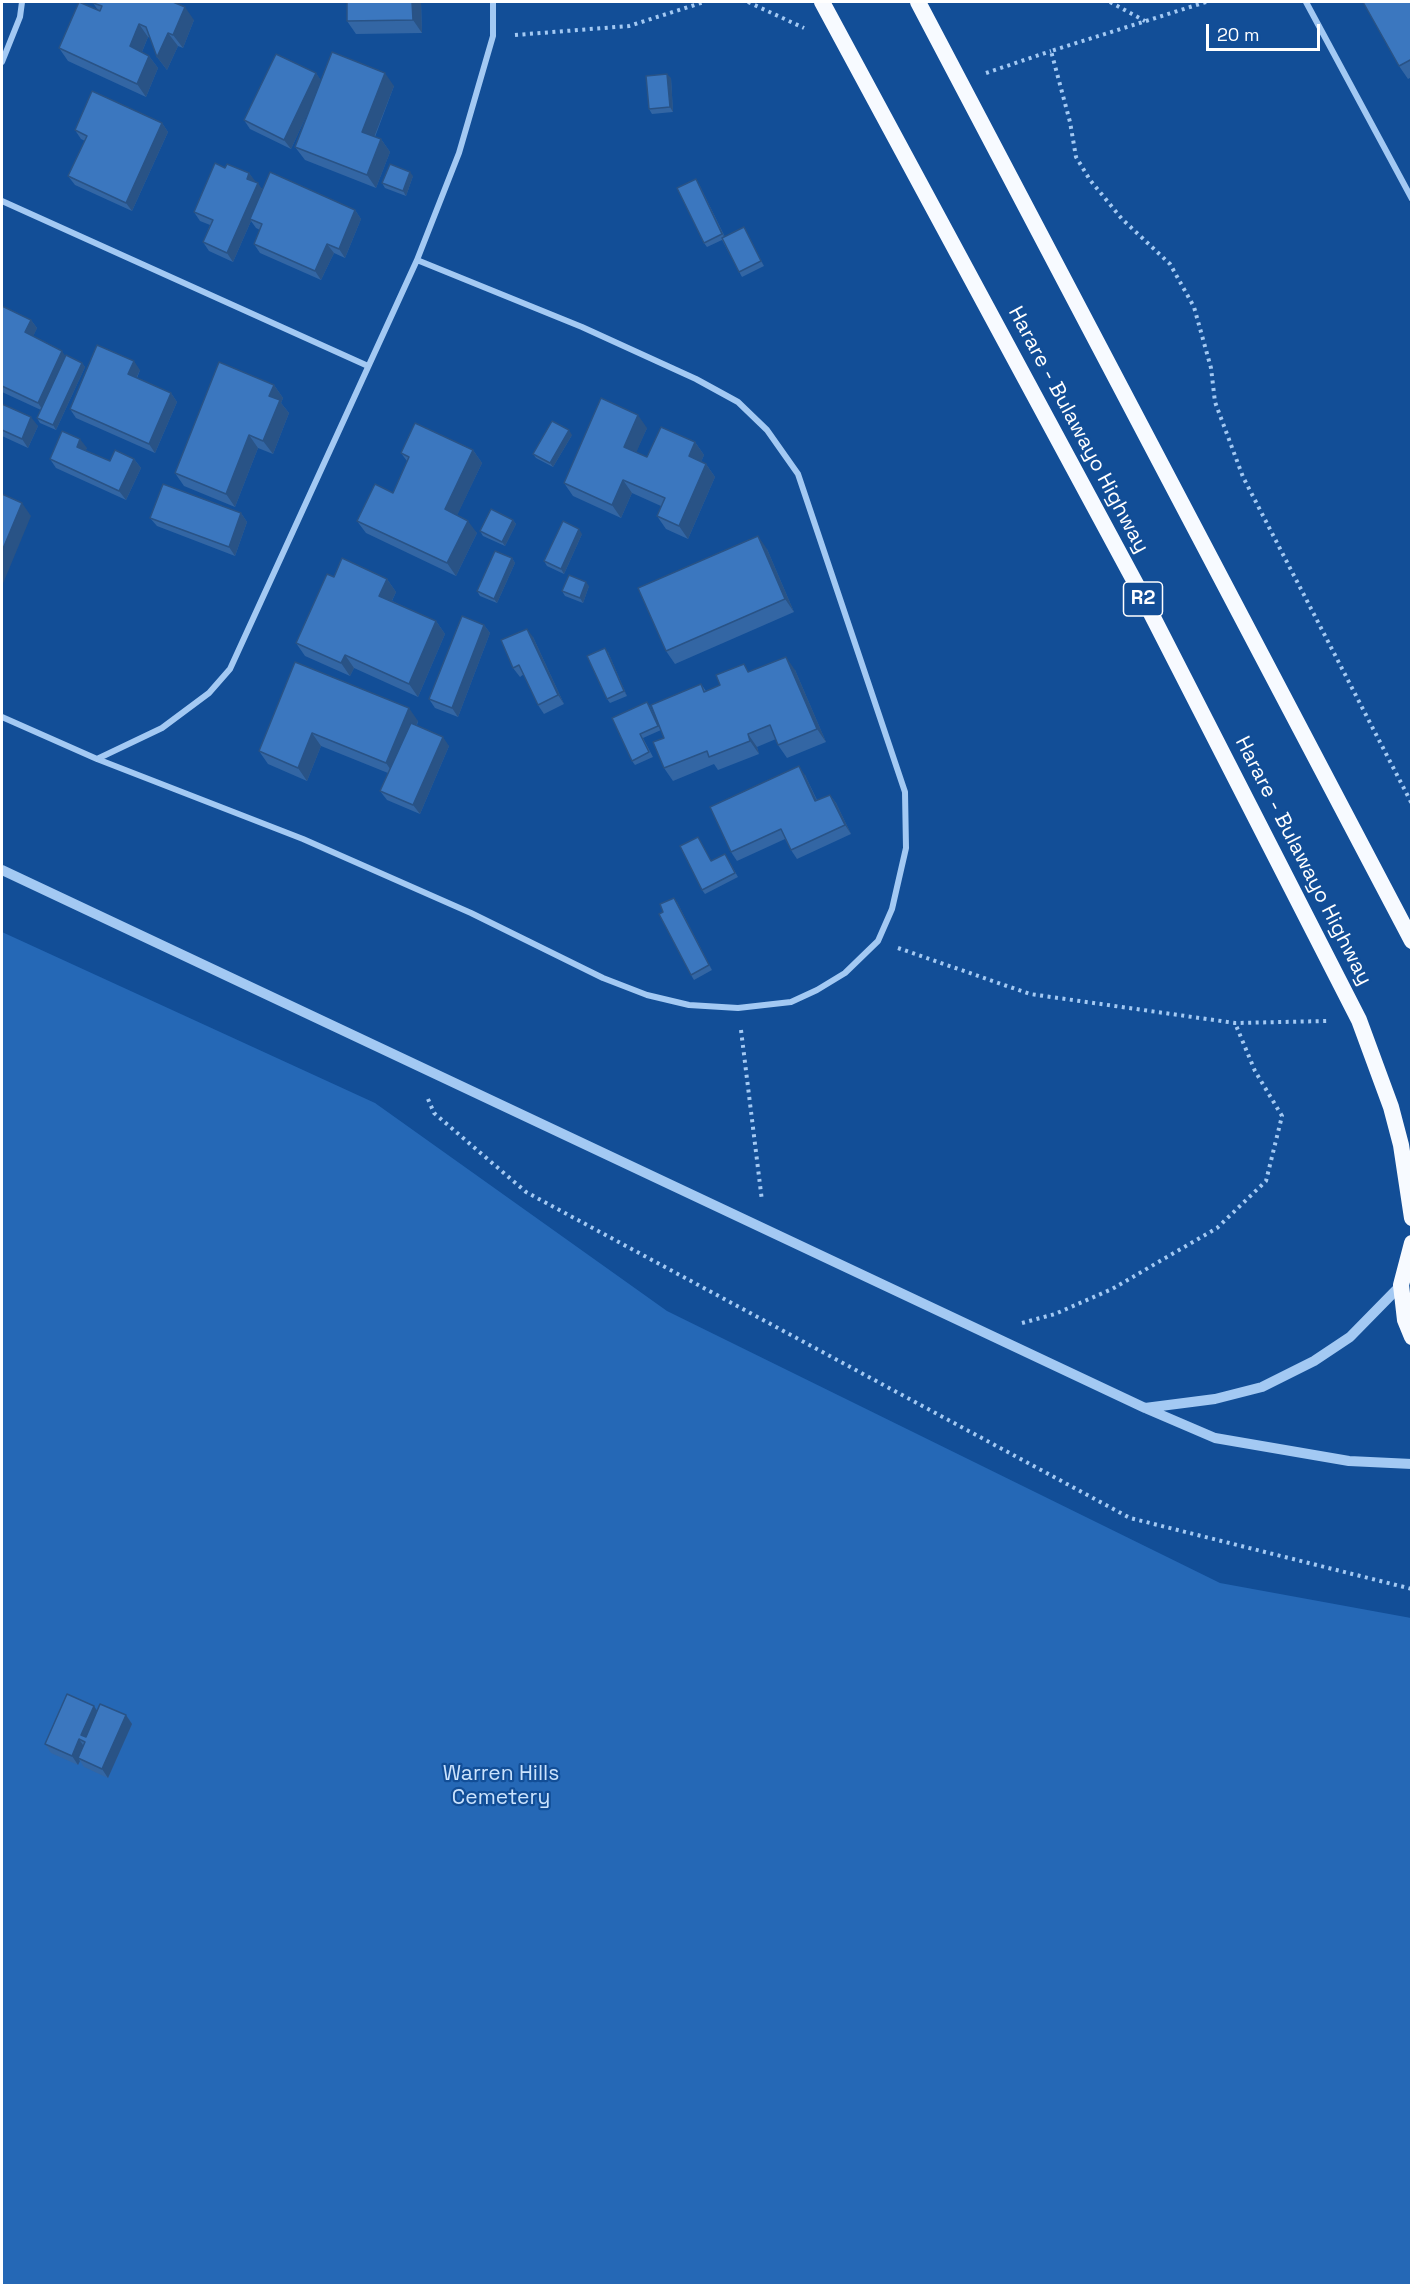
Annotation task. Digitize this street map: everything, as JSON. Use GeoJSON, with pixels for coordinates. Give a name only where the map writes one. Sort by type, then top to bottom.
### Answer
{"type":"FeatureCollection","features":[{"type":"Feature","properties":{"kind":"highway","name":"Harare - Bulawayo Highway"},"geometry":{"type":"LineString","coordinates":[[822,2],[1130,574],[1359,1020],[1391,1107],[1401,1145],[1412,1218]]}},
{"type":"Feature","properties":{"kind":"highway"},"geometry":{"type":"LineString","coordinates":[[918,2],[1412,941]]}},
{"type":"Feature","properties":{"kind":"highway"},"geometry":{"type":"LineString","coordinates":[[1412,1242],[1401,1285],[1405,1320],[1412,1337]]}},
{"type":"Feature","properties":{"kind":"street"},"geometry":{"type":"LineString","coordinates":[[2,62],[20,17],[22,2]]}},
{"type":"Feature","properties":{"kind":"street"},"geometry":{"type":"LineString","coordinates":[[97,759],[162,729],[209,693],[230,669],[417,260],[459,153],[493,36],[493,2]]}},
{"type":"Feature","properties":{"kind":"street"},"geometry":{"type":"LineString","coordinates":[[1306,2],[1412,198]]}},
{"type":"Feature","properties":{"kind":"street"},"geometry":{"type":"LineString","coordinates":[[2,201],[368,366]]}},
{"type":"Feature","properties":{"kind":"street"},"geometry":{"type":"LineString","coordinates":[[2,717],[97,759],[314,844],[471,913],[647,995],[689,1005],[738,1008],[791,1002],[818,990],[845,973],[878,941],[892,909],[906,848],[905,792],[798,474],[767,430],[738,402],[582,327],[417,260]]}},
{"type":"Feature","properties":{"kind":"street"},"geometry":{"type":"LineString","coordinates":[[2,870],[410,1060],[1145,1408],[1215,1438],[1349,1461],[1412,1464]]}},
{"type":"Feature","properties":{"kind":"street"},"geometry":{"type":"LineString","coordinates":[[1145,1408],[1215,1399],[1262,1387],[1314,1361],[1350,1337],[1401,1285]]}},
{"type":"Feature","properties":{"kind":"path"},"geometry":{"type":"LineString","coordinates":[[493,36],[629,26],[704,2]]}},
{"type":"Feature","properties":{"kind":"path"},"geometry":{"type":"LineString","coordinates":[[748,2],[846,48]]}},
{"type":"Feature","properties":{"kind":"path"},"geometry":{"type":"LineString","coordinates":[[1110,2],[1146,22]]}},
{"type":"Feature","properties":{"kind":"path"},"geometry":{"type":"LineString","coordinates":[[959,83],[1206,2]]}},
{"type":"Feature","properties":{"kind":"path"},"geometry":{"type":"LineString","coordinates":[[1051,51],[1070,122],[1076,157],[1090,180],[1122,219],[1170,264],[1194,307],[1211,368],[1215,402],[1243,477],[1412,804]]}},
{"type":"Feature","properties":{"kind":"path"},"geometry":{"type":"LineString","coordinates":[[878,941],[1030,994],[1235,1023],[1359,1020]]}},
{"type":"Feature","properties":{"kind":"path"},"geometry":{"type":"LineString","coordinates":[[738,1008],[765,1229]]}},
{"type":"Feature","properties":{"kind":"path"},"geometry":{"type":"LineString","coordinates":[[984,1332],[1055,1314],[1112,1289],[1217,1228],[1266,1181],[1282,1116],[1255,1071],[1235,1023]]}},
{"type":"Feature","properties":{"kind":"path"},"geometry":{"type":"LineString","coordinates":[[410,1060],[434,1113],[526,1192],[1130,1518],[1412,1588]]}},
{"type":"Feature","properties":{"kind":"green space","name":"Warren Hills Cemetery"},"geometry":{"type":"Polygon","coordinates":[[[2,932],[375,1103],[667,1311],[1220,1583],[1411,1618],[1411,2285],[2,2286],[2,932]]]}},
{"type":"Feature","properties":{"kind":"building"},"geometry":{"type":"Polygon","coordinates":[[[79,2],[100,11],[102,6],[93,2],[173,2],[185,7],[173,35],[168,33],[157,57],[146,27],[139,24],[130,46],[149,56],[137,84],[59,48],[79,2]]]}},
{"type":"Feature","properties":{"kind":"building"},"geometry":{"type":"Polygon","coordinates":[[[347,2],[412,2],[413,20],[347,21],[347,2]]]}},
{"type":"Feature","properties":{"kind":"building"},"geometry":{"type":"Polygon","coordinates":[[[1363,2],[1412,2],[1412,59],[1399,66],[1363,2]]]}},
{"type":"Feature","properties":{"kind":"building"},"geometry":{"type":"Polygon","coordinates":[[[332,52],[385,73],[362,132],[381,139],[367,175],[295,147],[332,52]]]}},
{"type":"Feature","properties":{"kind":"building"},"geometry":{"type":"Polygon","coordinates":[[[276,54],[316,73],[284,140],[244,120],[276,54]]]}},
{"type":"Feature","properties":{"kind":"building"},"geometry":{"type":"Polygon","coordinates":[[[667,74],[670,107],[649,109],[646,76],[667,74]]]}},
{"type":"Feature","properties":{"kind":"building"},"geometry":{"type":"Polygon","coordinates":[[[92,91],[162,123],[126,203],[68,176],[87,136],[75,130],[92,91]]]}},
{"type":"Feature","properties":{"kind":"building"},"geometry":{"type":"Polygon","coordinates":[[[215,163],[225,168],[227,164],[249,173],[247,179],[258,183],[227,253],[203,242],[213,220],[194,212],[215,163]]]}},
{"type":"Feature","properties":{"kind":"building"},"geometry":{"type":"Polygon","coordinates":[[[390,164],[410,172],[403,191],[382,183],[390,164]]]}},
{"type":"Feature","properties":{"kind":"building"},"geometry":{"type":"Polygon","coordinates":[[[270,172],[355,210],[339,249],[327,244],[315,271],[254,244],[262,224],[250,219],[270,172]]]}},
{"type":"Feature","properties":{"kind":"building"},"geometry":{"type":"Polygon","coordinates":[[[696,179],[722,234],[704,243],[677,188],[696,179]]]}},
{"type":"Feature","properties":{"kind":"building"},"geometry":{"type":"Polygon","coordinates":[[[744,227],[761,261],[739,272],[722,238],[744,227]]]}},
{"type":"Feature","properties":{"kind":"building"},"geometry":{"type":"Polygon","coordinates":[[[2,306],[31,320],[25,332],[62,351],[38,403],[2,386],[2,306]]]}},
{"type":"Feature","properties":{"kind":"building"},"geometry":{"type":"Polygon","coordinates":[[[97,345],[134,361],[128,374],[171,393],[149,444],[70,409],[97,345]]]}},
{"type":"Feature","properties":{"kind":"building"},"geometry":{"type":"Polygon","coordinates":[[[66,355],[82,363],[53,425],[37,418],[66,355]]]}},
{"type":"Feature","properties":{"kind":"building"},"geometry":{"type":"Polygon","coordinates":[[[219,362],[274,385],[269,396],[280,400],[263,441],[249,435],[226,494],[175,473],[219,362]]]}},
{"type":"Feature","properties":{"kind":"building"},"geometry":{"type":"Polygon","coordinates":[[[601,398],[638,415],[624,447],[647,457],[661,427],[695,442],[689,456],[706,464],[679,526],[657,516],[665,498],[623,480],[612,505],[564,483],[601,398]]]}},
{"type":"Feature","properties":{"kind":"building"},"geometry":{"type":"Polygon","coordinates":[[[2,404],[31,417],[22,439],[2,430],[2,404]]]}},
{"type":"Feature","properties":{"kind":"building"},"geometry":{"type":"Polygon","coordinates":[[[552,421],[569,430],[550,463],[533,454],[552,421]]]}},
{"type":"Feature","properties":{"kind":"building"},"geometry":{"type":"Polygon","coordinates":[[[415,423],[473,450],[445,509],[468,521],[447,563],[357,521],[375,484],[393,493],[409,457],[401,453],[415,423]]]}},
{"type":"Feature","properties":{"kind":"building"},"geometry":{"type":"Polygon","coordinates":[[[62,431],[80,439],[77,447],[110,461],[115,450],[134,459],[119,491],[50,459],[62,431]]]}},
{"type":"Feature","properties":{"kind":"building"},"geometry":{"type":"Polygon","coordinates":[[[163,484],[241,513],[229,547],[150,518],[163,484]]]}},
{"type":"Feature","properties":{"kind":"building"},"geometry":{"type":"Polygon","coordinates":[[[2,494],[22,503],[2,551],[2,494]]]}},
{"type":"Feature","properties":{"kind":"building"},"geometry":{"type":"Polygon","coordinates":[[[491,509],[513,520],[502,542],[480,531],[491,509]]]}},
{"type":"Feature","properties":{"kind":"building"},"geometry":{"type":"Polygon","coordinates":[[[563,521],[579,529],[561,569],[544,561],[563,521]]]}},
{"type":"Feature","properties":{"kind":"building"},"geometry":{"type":"Polygon","coordinates":[[[758,536],[785,599],[666,651],[638,588],[758,536]]]}},
{"type":"Feature","properties":{"kind":"building"},"geometry":{"type":"Polygon","coordinates":[[[495,551],[512,558],[494,599],[477,591],[495,551]]]}},
{"type":"Feature","properties":{"kind":"building"},"geometry":{"type":"Polygon","coordinates":[[[342,558],[387,579],[379,596],[436,621],[409,684],[345,655],[341,663],[296,643],[327,574],[334,577],[342,558]]]}},
{"type":"Feature","properties":{"kind":"building"},"geometry":{"type":"Polygon","coordinates":[[[569,575],[586,582],[580,598],[562,591],[569,575]]]}},
{"type":"Feature","properties":{"kind":"building"},"geometry":{"type":"Polygon","coordinates":[[[462,616],[484,625],[452,708],[429,699],[462,616]]]}},
{"type":"Feature","properties":{"kind":"building"},"geometry":{"type":"Polygon","coordinates":[[[527,629],[558,695],[538,705],[519,665],[513,668],[501,640],[527,629]]]}},
{"type":"Feature","properties":{"kind":"building"},"geometry":{"type":"Polygon","coordinates":[[[605,648],[624,691],[607,699],[587,656],[605,648]]]}},
{"type":"Feature","properties":{"kind":"building"},"geometry":{"type":"Polygon","coordinates":[[[786,657],[817,729],[778,745],[770,725],[748,734],[750,741],[709,757],[707,751],[664,768],[653,742],[664,738],[651,705],[701,684],[704,692],[720,685],[716,675],[744,664],[748,672],[786,657]]]}},
{"type":"Feature","properties":{"kind":"building"},"geometry":{"type":"Polygon","coordinates":[[[295,662],[409,708],[386,763],[312,733],[298,768],[259,751],[295,662]]]}},
{"type":"Feature","properties":{"kind":"building"},"geometry":{"type":"Polygon","coordinates":[[[647,702],[658,726],[640,734],[649,752],[632,761],[612,718],[647,702]]]}},
{"type":"Feature","properties":{"kind":"building"},"geometry":{"type":"Polygon","coordinates":[[[411,723],[443,737],[413,805],[380,791],[411,723]]]}},
{"type":"Feature","properties":{"kind":"building"},"geometry":{"type":"Polygon","coordinates":[[[799,766],[815,801],[830,795],[845,825],[791,850],[781,829],[731,852],[710,807],[799,766]]]}},
{"type":"Feature","properties":{"kind":"building"},"geometry":{"type":"Polygon","coordinates":[[[698,837],[711,861],[725,854],[735,873],[702,890],[680,846],[698,837]]]}},
{"type":"Feature","properties":{"kind":"building"},"geometry":{"type":"Polygon","coordinates":[[[674,898],[709,965],[691,975],[659,914],[663,912],[660,904],[674,898]]]}},
{"type":"Feature","properties":{"kind":"building"},"geometry":{"type":"Polygon","coordinates":[[[67,1694],[94,1706],[81,1735],[86,1737],[100,1704],[126,1715],[102,1769],[78,1758],[85,1742],[79,1739],[72,1756],[45,1744],[67,1694]]]}}]}
